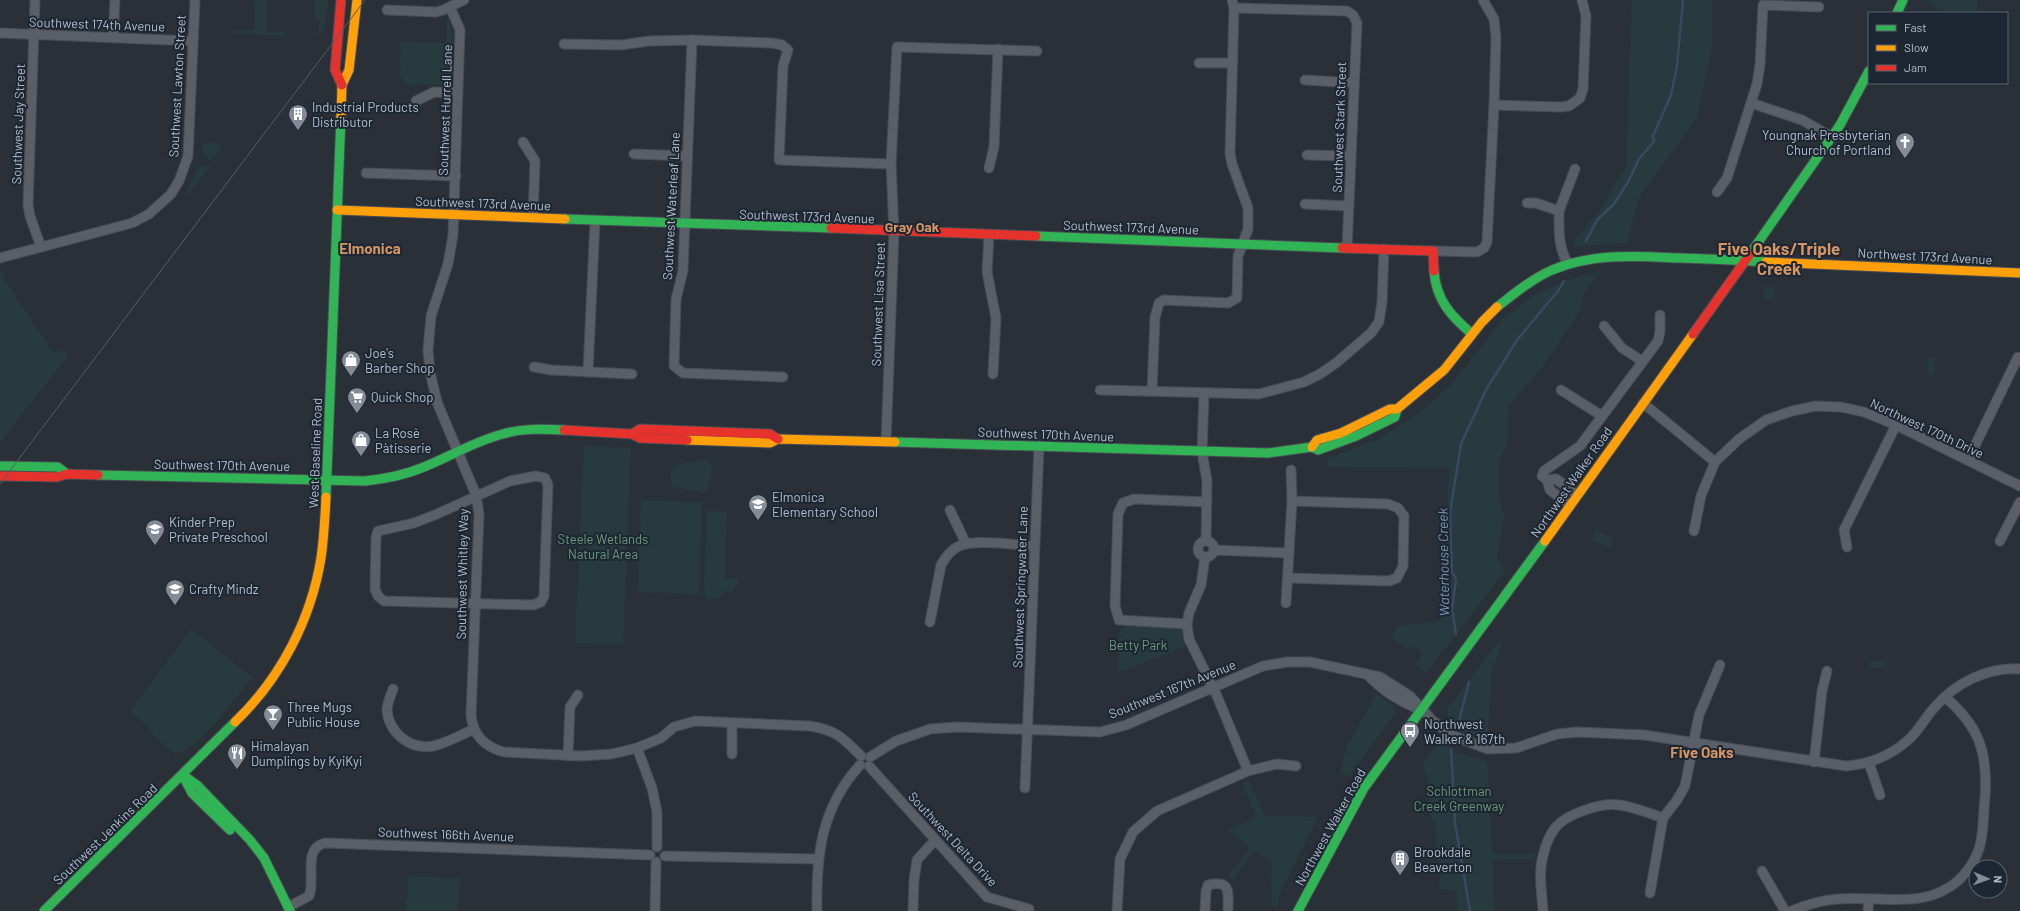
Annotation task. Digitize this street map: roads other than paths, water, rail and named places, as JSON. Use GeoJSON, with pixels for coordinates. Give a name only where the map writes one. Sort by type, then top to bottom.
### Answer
{"type":"FeatureCollection","features":[{"type":"Feature","properties":{"kind":"main road","name":"West Baseline Road"},"geometry":{"type":"LineString","coordinates":[[341,0],[335,70],[342,85]]}},
{"type":"Feature","properties":{"kind":"main road","name":"West Baseline Road"},"geometry":{"type":"LineString","coordinates":[[183,775],[254,705],[277,673],[298,636],[313,594],[323,550],[342,85],[349,70],[354,15],[357,0]]}},
{"type":"Feature","properties":{"kind":"main road"},"geometry":{"type":"LineString","coordinates":[[1897,12],[1903,0]]}},
{"type":"Feature","properties":{"kind":"main road","name":"Northwest Walker Road"},"geometry":{"type":"LineString","coordinates":[[1298,911],[1364,788],[1422,711],[1745,261],[1832,137],[1868,73]]}},
{"type":"Feature","properties":{"kind":"main road","name":"Southwest 173rd Avenue"},"geometry":{"type":"LineString","coordinates":[[337,210],[595,221],[1347,248]]}},
{"type":"Feature","properties":{"kind":"main road"},"geometry":{"type":"LineString","coordinates":[[1347,248],[1433,251],[1434,282],[1439,298],[1451,316],[1472,334]]}},
{"type":"Feature","properties":{"kind":"main road","name":"Northwest 173rd Avenue"},"geometry":{"type":"LineString","coordinates":[[1472,334],[1494,309],[1517,290],[1553,270],[1568,264],[1596,258],[1618,256],[2020,273]]}},
{"type":"Feature","properties":{"kind":"main road","name":"Southwest 170th Avenue"},"geometry":{"type":"LineString","coordinates":[[0,476],[57,477],[67,474],[365,481],[385,479],[424,467],[456,451],[481,441],[516,431],[540,430],[632,434],[640,438],[770,443],[778,439],[1202,452],[1268,453],[1312,447],[1318,450],[1367,432],[1395,417],[1397,409],[1418,394],[1444,370],[1472,334]]}},
{"type":"Feature","properties":{"kind":"main road","name":"Southwest 170th Avenue"},"geometry":{"type":"LineString","coordinates":[[0,466],[58,467],[67,474]]}},
{"type":"Feature","properties":{"kind":"main road"},"geometry":{"type":"LineString","coordinates":[[183,775],[192,792],[243,844],[256,861],[268,869],[289,909]]}},
{"type":"Feature","properties":{"kind":"main road","name":"Southwest Jenkins Road"},"geometry":{"type":"LineString","coordinates":[[44,911],[183,775]]}},
{"type":"Feature","properties":{"kind":"street","name":"Southwest Jay Street"},"geometry":{"type":"LineString","coordinates":[[35,0],[28,205],[30,216],[41,247]]}},
{"type":"Feature","properties":{"kind":"street"},"geometry":{"type":"LineString","coordinates":[[113,37],[115,0]]}},
{"type":"Feature","properties":{"kind":"street","name":"Southwest Lawton Street"},"geometry":{"type":"LineString","coordinates":[[0,258],[132,223],[149,214],[170,194],[179,181],[188,156],[192,40],[195,0]]}},
{"type":"Feature","properties":{"kind":"street"},"geometry":{"type":"LineString","coordinates":[[387,10],[436,12],[450,8],[464,0]]}},
{"type":"Feature","properties":{"kind":"street"},"geometry":{"type":"LineString","coordinates":[[1152,391],[1155,317],[1159,303],[1164,300],[1228,303],[1237,298],[1238,256],[1248,229],[1248,208],[1232,164],[1230,153],[1233,4],[1303,10],[1304,0]]}},
{"type":"Feature","properties":{"kind":"street"},"geometry":{"type":"LineString","coordinates":[[1433,251],[1477,252],[1484,248],[1487,242],[1496,37],[1494,19],[1483,0]]}},
{"type":"Feature","properties":{"kind":"street"},"geometry":{"type":"LineString","coordinates":[[1494,105],[1561,107],[1569,106],[1580,98],[1583,89],[1586,16],[1582,0]]}},
{"type":"Feature","properties":{"kind":"street"},"geometry":{"type":"LineString","coordinates":[[1717,192],[1727,178],[1752,103],[1760,64],[1763,5],[1819,7]]}},
{"type":"Feature","properties":{"kind":"street","name":"Southwest Hurrell Lane"},"geometry":{"type":"LineString","coordinates":[[450,8],[460,30],[454,215]]}},
{"type":"Feature","properties":{"kind":"street","name":"Southwest Stark Street"},"geometry":{"type":"LineString","coordinates":[[1303,10],[1347,11],[1353,15],[1357,23],[1347,248]]}},
{"type":"Feature","properties":{"kind":"street","name":"Southwest 174th Avenue"},"geometry":{"type":"LineString","coordinates":[[0,33],[192,40]]}},
{"type":"Feature","properties":{"kind":"street"},"geometry":{"type":"LineString","coordinates":[[564,44],[621,46],[649,41],[692,40],[772,43],[782,45],[788,50],[783,66],[779,160],[891,164]]}},
{"type":"Feature","properties":{"kind":"street","name":"Southwest Waterleaf Lane"},"geometry":{"type":"LineString","coordinates":[[692,40],[683,271],[676,299],[674,366],[683,373],[784,377]]}},
{"type":"Feature","properties":{"kind":"street","name":"Southwest Lisa Street"},"geometry":{"type":"LineString","coordinates":[[886,442],[894,232],[891,164],[897,47],[998,49]]}},
{"type":"Feature","properties":{"kind":"street"},"geometry":{"type":"LineString","coordinates":[[989,168],[994,147],[998,49],[1038,51]]}},
{"type":"Feature","properties":{"kind":"street"},"geometry":{"type":"LineString","coordinates":[[1199,63],[1233,63]]}},
{"type":"Feature","properties":{"kind":"street"},"geometry":{"type":"LineString","coordinates":[[1305,80],[1354,83]]}},
{"type":"Feature","properties":{"kind":"street"},"geometry":{"type":"LineString","coordinates":[[416,101],[434,92],[458,93]]}},
{"type":"Feature","properties":{"kind":"street"},"geometry":{"type":"LineString","coordinates":[[1752,103],[1802,120],[1832,137]]}},
{"type":"Feature","properties":{"kind":"street"},"geometry":{"type":"LineString","coordinates":[[523,142],[535,161],[533,218]]}},
{"type":"Feature","properties":{"kind":"street"},"geometry":{"type":"LineString","coordinates":[[634,154],[687,156]]}},
{"type":"Feature","properties":{"kind":"street"},"geometry":{"type":"LineString","coordinates":[[1307,155],[1351,156]]}},
{"type":"Feature","properties":{"kind":"street"},"geometry":{"type":"LineString","coordinates":[[1568,264],[1559,243],[1559,211],[1575,169]]}},
{"type":"Feature","properties":{"kind":"street"},"geometry":{"type":"LineString","coordinates":[[366,173],[456,176]]}},
{"type":"Feature","properties":{"kind":"street"},"geometry":{"type":"LineString","coordinates":[[1527,203],[1536,203],[1559,211]]}},
{"type":"Feature","properties":{"kind":"street"},"geometry":{"type":"LineString","coordinates":[[1305,204],[1349,206]]}},
{"type":"Feature","properties":{"kind":"street","name":"Southwest Whitley Way"},"geometry":{"type":"LineString","coordinates":[[454,215],[453,235],[448,264],[431,316],[428,350],[430,372],[436,402],[476,495],[479,514],[471,715],[474,729]]}},
{"type":"Feature","properties":{"kind":"street"},"geometry":{"type":"LineString","coordinates":[[588,372],[595,221]]}},
{"type":"Feature","properties":{"kind":"street"},"geometry":{"type":"LineString","coordinates":[[989,235],[987,272],[996,318],[993,374]]}},
{"type":"Feature","properties":{"kind":"street"},"geometry":{"type":"LineString","coordinates":[[1100,390],[1245,395],[1269,392],[1304,382],[1336,363],[1371,333],[1379,322],[1382,302],[1384,249]]}},
{"type":"Feature","properties":{"kind":"street"},"geometry":{"type":"LineString","coordinates":[[1570,505],[1550,490],[1547,480],[1542,476],[1544,471],[1580,446],[1660,336],[1660,315]]}},
{"type":"Feature","properties":{"kind":"street"},"geometry":{"type":"LineString","coordinates":[[1604,326],[1622,348],[1642,361]]}},
{"type":"Feature","properties":{"kind":"street"},"geometry":{"type":"LineString","coordinates":[[1968,460],[2018,357]]}},
{"type":"Feature","properties":{"kind":"street"},"geometry":{"type":"LineString","coordinates":[[534,366],[551,370],[632,374]]}},
{"type":"Feature","properties":{"kind":"street"},"geometry":{"type":"LineString","coordinates":[[1561,390],[1602,416]]}},
{"type":"Feature","properties":{"kind":"street"},"geometry":{"type":"LineString","coordinates":[[1204,394],[1202,452],[1207,481],[1206,541]]}},
{"type":"Feature","properties":{"kind":"street"},"geometry":{"type":"LineString","coordinates":[[1643,403],[1715,462],[1701,496],[1694,531]]}},
{"type":"Feature","properties":{"kind":"street","name":"Northwest 170th Drive"},"geometry":{"type":"LineString","coordinates":[[1715,462],[1739,439],[1766,420],[1792,411],[1816,406],[1841,407],[1864,412],[1896,425],[2020,486]]}},
{"type":"Feature","properties":{"kind":"street"},"geometry":{"type":"LineString","coordinates":[[1847,547],[1844,530],[1896,425]]}},
{"type":"Feature","properties":{"kind":"street","name":"Southwest Springwater Lane"},"geometry":{"type":"LineString","coordinates":[[1025,788],[1034,546],[1040,446]]}},
{"type":"Feature","properties":{"kind":"street"},"geometry":{"type":"LineString","coordinates":[[1286,603],[1292,501],[1291,470]]}},
{"type":"Feature","properties":{"kind":"street"},"geometry":{"type":"LineString","coordinates":[[528,476],[542,476],[547,480],[544,596],[541,602],[533,605],[384,601],[378,596],[375,589],[376,537],[378,531],[414,523],[437,514],[476,495],[510,481],[528,476]]}},
{"type":"Feature","properties":{"kind":"street"},"geometry":{"type":"LineString","coordinates":[[1547,480],[1556,479],[1578,495]]}},
{"type":"Feature","properties":{"kind":"street"},"geometry":{"type":"LineString","coordinates":[[1187,624],[1119,620],[1115,606],[1118,514],[1123,502],[1134,499],[1207,502]]}},
{"type":"Feature","properties":{"kind":"street"},"geometry":{"type":"LineString","coordinates":[[1288,578],[1389,581],[1397,578],[1403,566],[1404,516],[1398,508],[1388,504],[1292,501]]}},
{"type":"Feature","properties":{"kind":"street"},"geometry":{"type":"LineString","coordinates":[[2000,541],[2020,502]]}},
{"type":"Feature","properties":{"kind":"street"},"geometry":{"type":"LineString","coordinates":[[950,510],[966,544]]}},
{"type":"Feature","properties":{"kind":"street"},"geometry":{"type":"LineString","coordinates":[[1206,541],[1212,544],[1214,550]]}},
{"type":"Feature","properties":{"kind":"street"},"geometry":{"type":"LineString","coordinates":[[1206,541],[1200,544],[1198,549],[1200,555],[1205,557],[1211,555],[1214,550]]}},
{"type":"Feature","properties":{"kind":"street"},"geometry":{"type":"LineString","coordinates":[[930,622],[941,565],[949,553],[966,544],[1034,546]]}},
{"type":"Feature","properties":{"kind":"street"},"geometry":{"type":"LineString","coordinates":[[1214,550],[1289,553]]}},
{"type":"Feature","properties":{"kind":"street"},"geometry":{"type":"LineString","coordinates":[[1205,557],[1201,585],[1189,613],[1187,624],[1189,639],[1212,687],[1248,771]]}},
{"type":"Feature","properties":{"kind":"street","name":"Southwest 167th Avenue"},"geometry":{"type":"LineString","coordinates":[[817,911],[818,859],[822,838],[828,814],[842,787],[865,761],[896,741],[930,729],[957,727],[1100,732],[1126,725],[1263,666],[1287,662],[1310,662],[1331,665],[1368,676],[1380,677],[1410,696],[1422,711],[1451,735],[1488,749],[1516,748],[1556,734],[1578,732],[1644,735],[1846,766],[1869,763],[1898,749],[1908,741],[1945,696],[1969,679],[1982,674],[2004,670],[2020,670]]}},
{"type":"Feature","properties":{"kind":"street"},"geometry":{"type":"LineString","coordinates":[[1650,893],[1663,818],[1677,800],[1685,786],[1699,715],[1720,665]]}},
{"type":"Feature","properties":{"kind":"street"},"geometry":{"type":"LineString","coordinates":[[1814,762],[1822,690],[1827,671]]}},
{"type":"Feature","properties":{"kind":"street"},"geometry":{"type":"LineString","coordinates":[[393,689],[387,708],[389,722],[397,735],[406,741],[424,746],[434,746],[474,729],[481,740],[492,749],[504,752],[568,756],[612,754],[637,748],[661,738],[674,727],[695,721],[810,726],[828,729],[842,737],[865,761]]}},
{"type":"Feature","properties":{"kind":"street"},"geometry":{"type":"LineString","coordinates":[[568,756],[570,707],[578,695]]}},
{"type":"Feature","properties":{"kind":"street"},"geometry":{"type":"LineString","coordinates":[[1791,911],[1809,904],[1838,899],[1917,901],[1935,896],[1954,885],[1974,861],[1982,838],[1986,778],[1984,755],[1980,742],[1970,724],[1945,696]]}},
{"type":"Feature","properties":{"kind":"street"},"geometry":{"type":"LineString","coordinates":[[732,723],[732,754]]}},
{"type":"Feature","properties":{"kind":"street"},"geometry":{"type":"LineString","coordinates":[[637,748],[652,788],[657,812],[657,847]]}},
{"type":"Feature","properties":{"kind":"street","name":"Southwest Delta Drive"},"geometry":{"type":"LineString","coordinates":[[865,761],[987,897],[1028,909],[1028,911]]}},
{"type":"Feature","properties":{"kind":"street"},"geometry":{"type":"LineString","coordinates":[[1869,763],[1880,796]]}},
{"type":"Feature","properties":{"kind":"street"},"geometry":{"type":"LineString","coordinates":[[1117,911],[1120,859],[1133,832],[1157,811],[1248,771],[1278,764],[1296,766]]}},
{"type":"Feature","properties":{"kind":"street"},"geometry":{"type":"LineString","coordinates":[[1543,911],[1541,868],[1543,856],[1555,828],[1561,823],[1588,809],[1606,804],[1619,805],[1663,818]]}},
{"type":"Feature","properties":{"kind":"street"},"geometry":{"type":"LineString","coordinates":[[913,911],[914,880],[917,860],[935,840]]}},
{"type":"Feature","properties":{"kind":"street","name":"Southwest 166th Avenue"},"geometry":{"type":"LineString","coordinates":[[289,909],[309,896],[311,889],[313,852],[317,846],[325,843],[650,855]]}},
{"type":"Feature","properties":{"kind":"street"},"geometry":{"type":"LineString","coordinates":[[657,847],[652,849],[650,855],[651,860],[656,862],[662,861],[665,856]]}},
{"type":"Feature","properties":{"kind":"street"},"geometry":{"type":"LineString","coordinates":[[657,847],[663,850],[665,856]]}},
{"type":"Feature","properties":{"kind":"street"},"geometry":{"type":"LineString","coordinates":[[665,856],[818,859]]}},
{"type":"Feature","properties":{"kind":"street"},"geometry":{"type":"LineString","coordinates":[[654,911],[656,862]]}},
{"type":"Feature","properties":{"kind":"street"},"geometry":{"type":"LineString","coordinates":[[1762,871],[1785,911]]}},
{"type":"Feature","properties":{"kind":"street"},"geometry":{"type":"LineString","coordinates":[[1205,911],[1206,891],[1208,885],[1218,883],[1225,885],[1228,890],[1228,911]]}},
{"type":"Feature","properties":{"kind":"street"},"geometry":{"type":"LineString","coordinates":[[1868,911],[1869,899]]}},
{"type":"Feature","properties":{"kind":"waterway","name":"Waterhouse Creek"},"geometry":{"type":"LineString","coordinates":[[1586,241],[1597,220],[1614,204],[1628,182],[1639,159],[1654,141],[1653,136],[1671,95],[1677,66],[1683,0]]}},
{"type":"Feature","properties":{"kind":"waterway","name":"Waterhouse Creek"},"geometry":{"type":"LineString","coordinates":[[1456,634],[1452,609],[1456,580],[1452,571],[1450,513],[1461,444],[1486,390],[1517,340],[1558,291],[1564,281]]}},
{"type":"Feature","properties":{"kind":"waterway","name":"Waterhouse Creek"},"geometry":{"type":"LineString","coordinates":[[1459,721],[1469,682]]}},
{"type":"Feature","properties":{"kind":"waterway","name":"Waterhouse Creek"},"geometry":{"type":"LineString","coordinates":[[1451,749],[1455,823],[1470,911]]}},
{"type":"Feature","properties":{"kind":"tram line"},"geometry":{"type":"LineString","coordinates":[[0,484],[365,0]]}},
{"type":"Feature","properties":{"kind":"place","name":"Industrial Products Distributor"},"geometry":{"type":"Point","coordinates":[298,131]}},
{"type":"Feature","properties":{"kind":"place","name":"Youngnak Presbyterian Church of Portland"},"geometry":{"type":"Point","coordinates":[1905,159]}},
{"type":"Feature","properties":{"kind":"place","name":"Joe's Barber Shop"},"geometry":{"type":"Point","coordinates":[351,377]}},
{"type":"Feature","properties":{"kind":"place","name":"Quick Shop"},"geometry":{"type":"Point","coordinates":[357,414]}},
{"type":"Feature","properties":{"kind":"place","name":"La Rosè Pàtisserie"},"geometry":{"type":"Point","coordinates":[361,457]}},
{"type":"Feature","properties":{"kind":"place","name":"Elmonica Elementary School"},"geometry":{"type":"Point","coordinates":[758,521]}},
{"type":"Feature","properties":{"kind":"place","name":"Kinder Prep Private Preschool"},"geometry":{"type":"Point","coordinates":[155,546]}},
{"type":"Feature","properties":{"kind":"place","name":"Crafty Mindz"},"geometry":{"type":"Point","coordinates":[175,606]}},
{"type":"Feature","properties":{"kind":"place","name":"Three Mugs Public House"},"geometry":{"type":"Point","coordinates":[273,731]}},
{"type":"Feature","properties":{"kind":"place","name":"Northwest Walker & 167th"},"geometry":{"type":"Point","coordinates":[1410,748]}},
{"type":"Feature","properties":{"kind":"place","name":"Himalayan Dumplings by KyiKyi"},"geometry":{"type":"Point","coordinates":[237,770]}},
{"type":"Feature","properties":{"kind":"place","name":"Brookdale Beaverton"},"geometry":{"type":"Point","coordinates":[1400,876]}},
{"type":"Feature","properties":{"kind":"district","name":"Gray Oak"},"geometry":{"type":"Point","coordinates":[912,226]}},
{"type":"Feature","properties":{"kind":"district","name":"Elmonica"},"geometry":{"type":"Point","coordinates":[370,248]}},
{"type":"Feature","properties":{"kind":"district","name":"Five Oaks/Triple Creek"},"geometry":{"type":"Point","coordinates":[1779,258]}},
{"type":"Feature","properties":{"kind":"district","name":"Five Oaks"},"geometry":{"type":"Point","coordinates":[1702,752]}},
{"type":"Feature","properties":{"kind":"park label","name":"Steele Wetlands Natural Area"},"geometry":{"type":"Point","coordinates":[603,546]}},
{"type":"Feature","properties":{"kind":"park label","name":"Betty Park"},"geometry":{"type":"Point","coordinates":[1138,645]}},
{"type":"Feature","properties":{"kind":"park label","name":"Schlottman Creek Greenway"},"geometry":{"type":"Point","coordinates":[1459,798]}}]}
